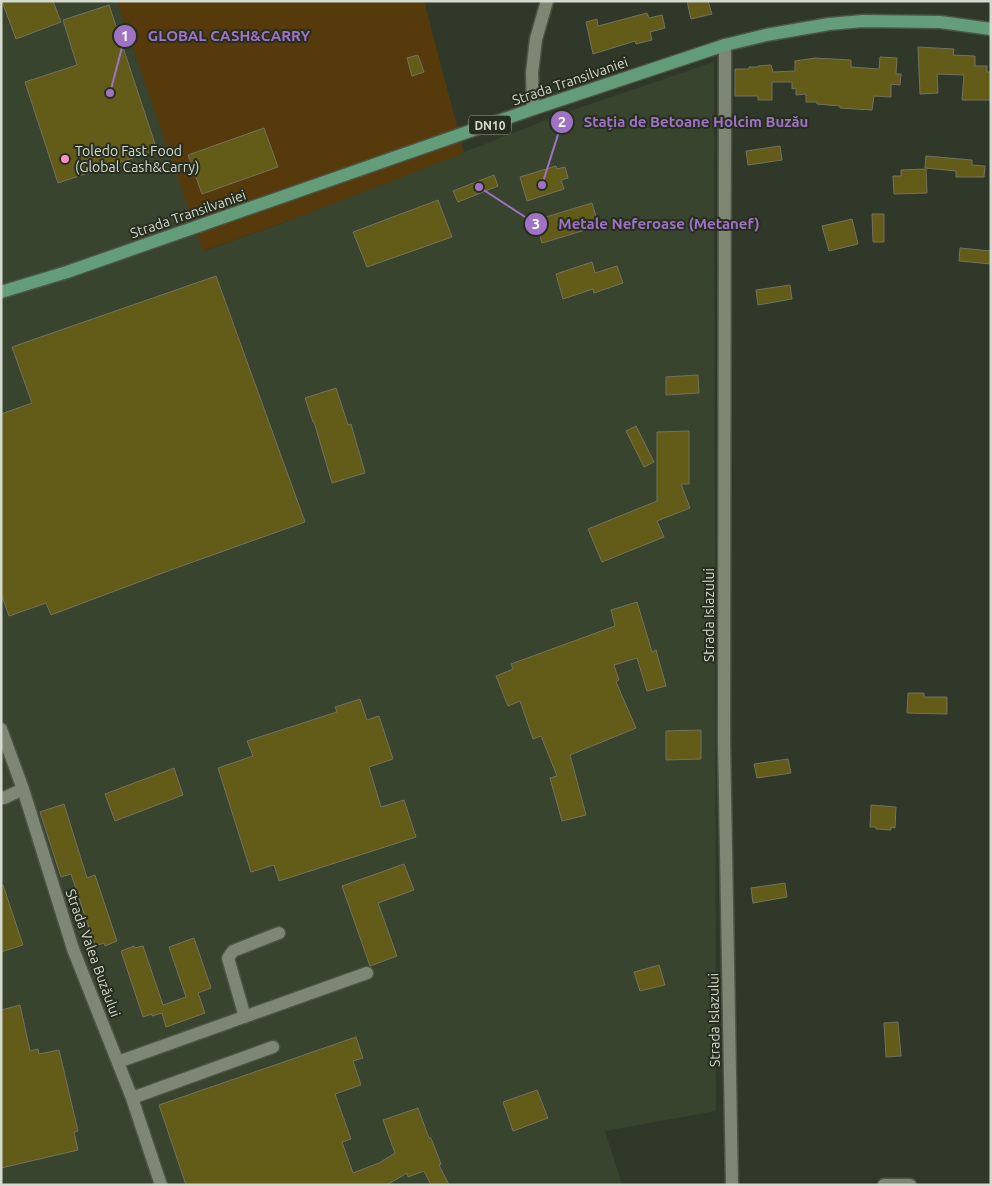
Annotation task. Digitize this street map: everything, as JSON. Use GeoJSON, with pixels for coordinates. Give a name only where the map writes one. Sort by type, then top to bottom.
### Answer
{"type":"FeatureCollection","features":[{"type":"Feature","properties":{"kind":"main road","name":"Strada Transilvaniei"},"geometry":{"type":"LineString","coordinates":[[1,292],[67,272],[533,109],[725,45],[775,33],[829,24],[863,21],[940,22],[991,29]]}},
{"type":"Feature","properties":{"kind":"street"},"geometry":{"type":"LineString","coordinates":[[533,109],[532,73],[536,38],[547,1]]}},
{"type":"Feature","properties":{"kind":"street","name":"Strada Islazului"},"geometry":{"type":"LineString","coordinates":[[725,45],[724,740],[732,1185]]}},
{"type":"Feature","properties":{"kind":"street","name":"Strada Valea Buzăului"},"geometry":{"type":"LineString","coordinates":[[1,729],[23,789],[73,949],[132,1098],[161,1185]]}},
{"type":"Feature","properties":{"kind":"street"},"geometry":{"type":"LineString","coordinates":[[1,797],[4,798],[23,789]]}},
{"type":"Feature","properties":{"kind":"street"},"geometry":{"type":"LineString","coordinates":[[245,1017],[228,958],[232,951],[279,933]]}},
{"type":"Feature","properties":{"kind":"street"},"geometry":{"type":"LineString","coordinates":[[118,1062],[367,973]]}},
{"type":"Feature","properties":{"kind":"street"},"geometry":{"type":"LineString","coordinates":[[132,1098],[273,1047]]}},
{"type":"Feature","properties":{"kind":"street"},"geometry":{"type":"LineString","coordinates":[[884,1185],[910,1185]]}},
{"type":"Feature","properties":{"kind":"shaded area"},"geometry":{"type":"Polygon","coordinates":[[[1,1],[117,1],[204,251],[288,221],[564,113],[714,62],[716,1111],[605,1131],[622,1185],[1,1185],[1,1]]]}},
{"type":"Feature","properties":{"kind":"shaded area"},"geometry":{"type":"Polygon","coordinates":[[[117,1],[424,1],[464,153],[288,221],[203,251],[117,1]]]}},
{"type":"Feature","properties":{"kind":"building"},"geometry":{"type":"Polygon","coordinates":[[[2,1],[53,1],[61,22],[16,39],[2,1]]]}},
{"type":"Feature","properties":{"kind":"building"},"geometry":{"type":"Polygon","coordinates":[[[687,1],[708,1],[712,14],[691,19],[687,1]]]}},
{"type":"Feature","properties":{"kind":"building"},"geometry":{"type":"Polygon","coordinates":[[[109,5],[157,150],[58,183],[25,82],[77,65],[63,20],[109,5]]]}},
{"type":"Feature","properties":{"kind":"building"},"geometry":{"type":"Polygon","coordinates":[[[647,13],[649,18],[662,15],[665,28],[650,32],[652,40],[636,44],[635,41],[593,54],[586,22],[597,19],[598,26],[647,13]]]}},
{"type":"Feature","properties":{"kind":"building"},"geometry":{"type":"Polygon","coordinates":[[[918,47],[954,49],[953,55],[975,56],[975,66],[987,66],[987,72],[991,72],[991,100],[962,100],[964,75],[937,74],[938,93],[920,94],[918,47]]]}},
{"type":"Feature","properties":{"kind":"building"},"geometry":{"type":"Polygon","coordinates":[[[418,55],[424,72],[412,76],[407,58],[418,55]]]}},
{"type":"Feature","properties":{"kind":"building"},"geometry":{"type":"Polygon","coordinates":[[[880,57],[897,58],[896,74],[901,74],[900,85],[891,84],[891,97],[874,96],[872,110],[840,108],[840,106],[806,102],[806,94],[796,95],[796,88],[792,89],[792,82],[772,82],[772,100],[758,100],[758,96],[735,96],[735,69],[749,69],[749,67],[771,65],[773,72],[795,71],[795,61],[815,58],[851,60],[851,67],[879,69],[880,57]]]}},
{"type":"Feature","properties":{"kind":"building"},"geometry":{"type":"Polygon","coordinates":[[[264,128],[278,167],[202,194],[188,155],[264,128]]]}},
{"type":"Feature","properties":{"kind":"building"},"geometry":{"type":"Polygon","coordinates":[[[780,146],[782,160],[748,165],[746,151],[780,146]]]}},
{"type":"Feature","properties":{"kind":"building"},"geometry":{"type":"Polygon","coordinates":[[[926,156],[972,160],[972,165],[985,166],[984,177],[956,177],[956,171],[925,168],[926,156]]]}},
{"type":"Feature","properties":{"kind":"building"},"geometry":{"type":"Polygon","coordinates":[[[556,166],[557,169],[565,167],[568,178],[561,180],[564,189],[527,201],[520,177],[556,166]]]}},
{"type":"Feature","properties":{"kind":"building"},"geometry":{"type":"Polygon","coordinates":[[[926,169],[927,193],[894,194],[893,176],[901,176],[901,170],[926,169]]]}},
{"type":"Feature","properties":{"kind":"building"},"geometry":{"type":"Polygon","coordinates":[[[494,175],[498,186],[458,202],[453,191],[494,175]]]}},
{"type":"Feature","properties":{"kind":"building"},"geometry":{"type":"Polygon","coordinates":[[[438,200],[452,237],[367,267],[353,232],[438,200]]]}},
{"type":"Feature","properties":{"kind":"building"},"geometry":{"type":"Polygon","coordinates":[[[592,203],[599,226],[542,243],[536,220],[592,203]]]}},
{"type":"Feature","properties":{"kind":"building"},"geometry":{"type":"Polygon","coordinates":[[[872,214],[884,214],[884,242],[873,242],[872,214]]]}},
{"type":"Feature","properties":{"kind":"building"},"geometry":{"type":"Polygon","coordinates":[[[852,219],[858,244],[829,251],[822,226],[852,219]]]}},
{"type":"Feature","properties":{"kind":"building"},"geometry":{"type":"Polygon","coordinates":[[[960,248],[991,251],[991,264],[959,261],[960,248]]]}},
{"type":"Feature","properties":{"kind":"building"},"geometry":{"type":"Polygon","coordinates":[[[592,262],[595,273],[617,266],[623,283],[594,293],[593,289],[563,299],[556,274],[592,262]]]}},
{"type":"Feature","properties":{"kind":"building"},"geometry":{"type":"Polygon","coordinates":[[[216,276],[305,522],[51,615],[46,603],[9,616],[1,593],[1,414],[32,403],[12,347],[216,276]]]}},
{"type":"Feature","properties":{"kind":"building"},"geometry":{"type":"Polygon","coordinates":[[[790,285],[792,299],[758,305],[756,290],[790,285]]]}},
{"type":"Feature","properties":{"kind":"building"},"geometry":{"type":"Polygon","coordinates":[[[698,375],[699,393],[666,395],[666,377],[698,375]]]}},
{"type":"Feature","properties":{"kind":"building"},"geometry":{"type":"Polygon","coordinates":[[[336,388],[348,425],[351,424],[365,473],[332,483],[305,398],[336,388]]]}},
{"type":"Feature","properties":{"kind":"building"},"geometry":{"type":"Polygon","coordinates":[[[636,426],[654,462],[644,467],[626,431],[636,426]]]}},
{"type":"Feature","properties":{"kind":"building"},"geometry":{"type":"Polygon","coordinates":[[[689,431],[689,484],[681,484],[690,508],[657,521],[664,537],[602,562],[588,529],[657,501],[657,432],[689,431]]]}},
{"type":"Feature","properties":{"kind":"building"},"geometry":{"type":"Polygon","coordinates":[[[637,602],[652,652],[656,650],[666,686],[647,691],[637,658],[614,665],[619,680],[616,682],[636,728],[570,755],[586,815],[562,821],[550,778],[557,776],[541,736],[533,739],[520,701],[508,706],[496,676],[513,669],[511,664],[615,626],[611,610],[637,602]]]}},
{"type":"Feature","properties":{"kind":"building"},"geometry":{"type":"Polygon","coordinates":[[[908,693],[924,693],[924,697],[947,697],[947,714],[907,713],[908,693]]]}},
{"type":"Feature","properties":{"kind":"building"},"geometry":{"type":"Polygon","coordinates":[[[360,699],[367,720],[379,716],[393,759],[369,767],[381,807],[404,800],[416,837],[279,881],[274,865],[251,872],[218,768],[253,756],[247,741],[337,712],[335,707],[360,699]]]}},
{"type":"Feature","properties":{"kind":"building"},"geometry":{"type":"Polygon","coordinates":[[[701,730],[701,759],[666,760],[666,731],[701,730]]]}},
{"type":"Feature","properties":{"kind":"building"},"geometry":{"type":"Polygon","coordinates":[[[788,759],[791,773],[757,778],[754,764],[788,759]]]}},
{"type":"Feature","properties":{"kind":"building"},"geometry":{"type":"Polygon","coordinates":[[[174,768],[183,795],[115,821],[105,794],[174,768]]]}},
{"type":"Feature","properties":{"kind":"building"},"geometry":{"type":"Polygon","coordinates":[[[64,804],[87,878],[95,875],[117,941],[105,946],[104,943],[95,946],[71,874],[61,877],[40,812],[64,804]]]}},
{"type":"Feature","properties":{"kind":"building"},"geometry":{"type":"Polygon","coordinates":[[[871,805],[896,807],[895,828],[891,827],[891,830],[870,827],[871,805]]]}},
{"type":"Feature","properties":{"kind":"building"},"geometry":{"type":"Polygon","coordinates":[[[404,864],[414,890],[378,903],[397,956],[370,966],[342,886],[404,864]]]}},
{"type":"Feature","properties":{"kind":"building"},"geometry":{"type":"Polygon","coordinates":[[[785,883],[787,897],[753,903],[751,888],[785,883]]]}},
{"type":"Feature","properties":{"kind":"building"},"geometry":{"type":"Polygon","coordinates":[[[1,885],[3,885],[23,945],[1,952],[1,885]]]}},
{"type":"Feature","properties":{"kind":"building"},"geometry":{"type":"Polygon","coordinates":[[[194,938],[211,988],[198,993],[205,1013],[166,1027],[162,1013],[143,1017],[121,951],[134,946],[134,948],[143,946],[163,1005],[186,997],[169,947],[194,938]]]}},
{"type":"Feature","properties":{"kind":"building"},"geometry":{"type":"Polygon","coordinates":[[[659,965],[665,985],[640,991],[634,972],[659,965]]]}},
{"type":"Feature","properties":{"kind":"building"},"geometry":{"type":"Polygon","coordinates":[[[20,1005],[30,1051],[38,1049],[39,1054],[59,1050],[78,1131],[74,1132],[78,1150],[1,1168],[1,1010],[20,1005]]]}},
{"type":"Feature","properties":{"kind":"building"},"geometry":{"type":"Polygon","coordinates":[[[898,1022],[901,1056],[886,1057],[884,1023],[898,1022]]]}},
{"type":"Feature","properties":{"kind":"building"},"geometry":{"type":"Polygon","coordinates":[[[356,1037],[363,1058],[353,1061],[361,1085],[335,1094],[351,1139],[342,1142],[353,1173],[379,1163],[395,1153],[383,1120],[418,1108],[441,1164],[439,1165],[449,1185],[431,1185],[424,1171],[408,1177],[407,1173],[387,1185],[186,1185],[159,1105],[356,1037]]]}},
{"type":"Feature","properties":{"kind":"building"},"geometry":{"type":"Polygon","coordinates":[[[537,1090],[548,1118],[513,1131],[503,1102],[537,1090]]]}},
{"type":"Feature","properties":{"kind":"place","name":"GLOBAL CASH&CARRY"},"geometry":{"type":"Point","coordinates":[110,93]}},
{"type":"Feature","properties":{"kind":"place","name":"Toledo Fast Food (Global Cash&Carry)"},"geometry":{"type":"Point","coordinates":[65,159]}},
{"type":"Feature","properties":{"kind":"place","name":"Stația de Betoane Holcim Buzău"},"geometry":{"type":"Point","coordinates":[542,185]}},
{"type":"Feature","properties":{"kind":"place","name":"Metale Neferoase (Metanef)"},"geometry":{"type":"Point","coordinates":[479,187]}}]}
